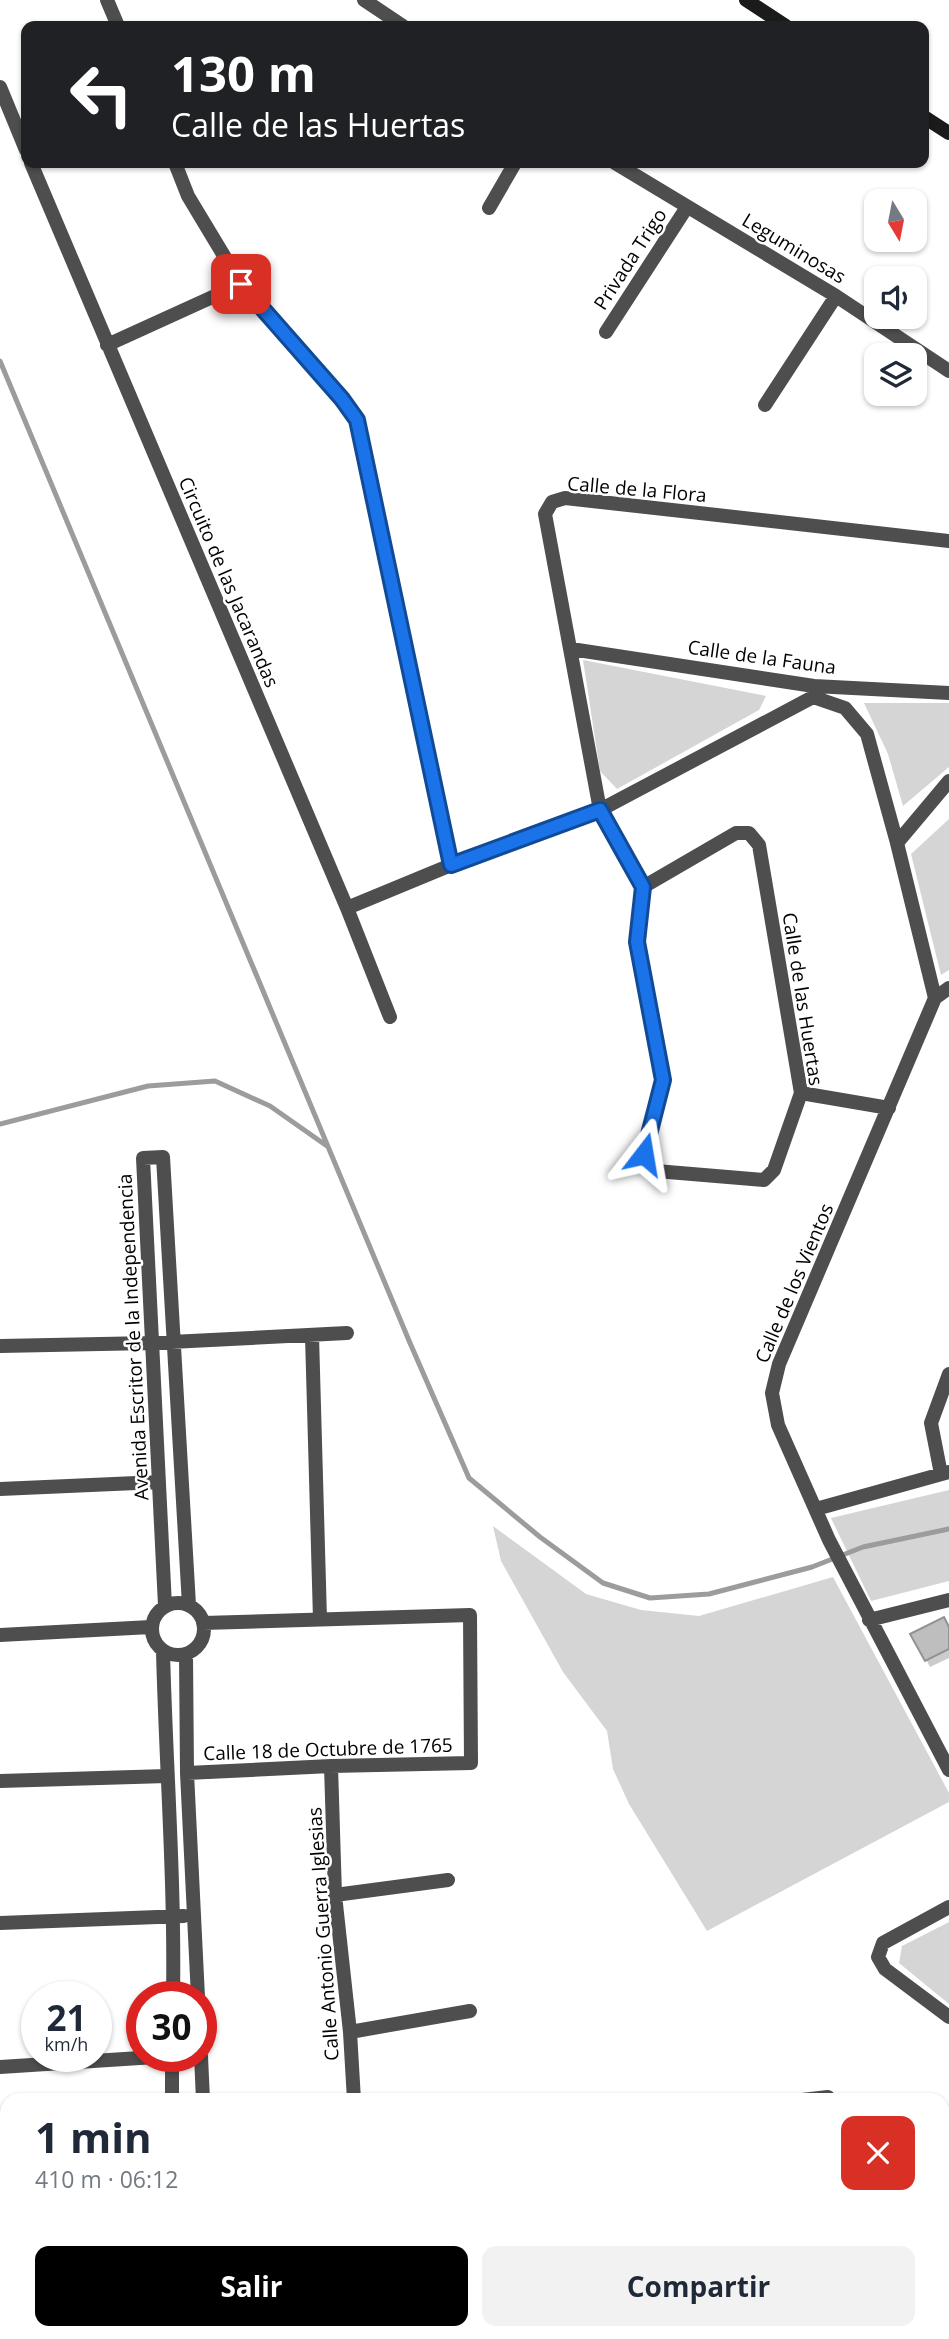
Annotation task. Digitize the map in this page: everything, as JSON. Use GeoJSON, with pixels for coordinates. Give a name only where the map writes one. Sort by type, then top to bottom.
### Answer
{"type":"FeatureCollection","features":[{"type":"Feature","properties":{"kind":"street"},"geometry":{"type":"LineString","coordinates":[[107,0],[116,21]]}},
{"type":"Feature","properties":{"kind":"street"},"geometry":{"type":"LineString","coordinates":[[364,0],[396,21]]}},
{"type":"Feature","properties":{"kind":"street"},"geometry":{"type":"LineString","coordinates":[[746,0],[778,21]]}},
{"type":"Feature","properties":{"kind":"street"},"geometry":{"type":"LineString","coordinates":[[0,87],[21,138]]}},
{"type":"Feature","properties":{"kind":"street"},"geometry":{"type":"LineString","coordinates":[[929,120],[949,133]]}},
{"type":"Feature","properties":{"kind":"street","name":"Circuito de las Jacarandas"},"geometry":{"type":"LineString","coordinates":[[34,168],[347,908],[390,1017]]}},
{"type":"Feature","properties":{"kind":"street"},"geometry":{"type":"LineString","coordinates":[[177,168],[188,196],[241,284],[342,399],[357,420],[451,865]]}},
{"type":"Feature","properties":{"kind":"street"},"geometry":{"type":"LineString","coordinates":[[489,208],[512,168]]}},
{"type":"Feature","properties":{"kind":"street","name":"Leguminosas"},"geometry":{"type":"LineString","coordinates":[[623,168],[836,296],[949,371]]}},
{"type":"Feature","properties":{"kind":"street","name":"Privada Trigo"},"geometry":{"type":"LineString","coordinates":[[606,332],[687,207]]}},
{"type":"Feature","properties":{"kind":"street"},"geometry":{"type":"LineString","coordinates":[[107,345],[241,284]]}},
{"type":"Feature","properties":{"kind":"street"},"geometry":{"type":"LineString","coordinates":[[765,405],[836,296]]}},
{"type":"Feature","properties":{"kind":"street","name":"Calle de la Flora"},"geometry":{"type":"LineString","coordinates":[[600,810],[545,514],[552,502],[565,498],[949,541]]}},
{"type":"Feature","properties":{"kind":"street","name":"Calle de la Fauna"},"geometry":{"type":"LineString","coordinates":[[571,649],[813,692],[949,693]]}},
{"type":"Feature","properties":{"kind":"street"},"geometry":{"type":"LineString","coordinates":[[347,908],[451,865],[600,810],[813,692],[845,708],[867,734],[935,998],[949,988]]}},
{"type":"Feature","properties":{"kind":"street"},"geometry":{"type":"LineString","coordinates":[[897,843],[949,780]]}},
{"type":"Feature","properties":{"kind":"street"},"geometry":{"type":"LineString","coordinates":[[600,810],[643,887]]}},
{"type":"Feature","properties":{"kind":"street","name":"Calle de las Huertas"},"geometry":{"type":"LineString","coordinates":[[736,833],[749,833],[759,845],[801,1093],[774,1170],[764,1180],[656,1171],[646,1165],[644,1154],[663,1080],[637,942],[643,887],[736,833]]}},
{"type":"Feature","properties":{"kind":"street","name":"Calle de los Vientos"},"geometry":{"type":"LineString","coordinates":[[935,998],[779,1364],[772,1393],[778,1425],[829,1540],[949,1770]]}},
{"type":"Feature","properties":{"kind":"street"},"geometry":{"type":"LineString","coordinates":[[801,1093],[889,1108]]}},
{"type":"Feature","properties":{"kind":"street","name":"Avenida Escritor de la Independencia"},"geometry":{"type":"LineString","coordinates":[[165,1606],[143,1158],[163,1157],[188,1605]]}},
{"type":"Feature","properties":{"kind":"street"},"geometry":{"type":"LineString","coordinates":[[0,1346],[151,1343],[347,1333]]}},
{"type":"Feature","properties":{"kind":"street"},"geometry":{"type":"LineString","coordinates":[[203,1623],[320,1619],[312,1336]]}},
{"type":"Feature","properties":{"kind":"street"},"geometry":{"type":"LineString","coordinates":[[816,1509],[945,1473],[931,1423],[949,1374]]}},
{"type":"Feature","properties":{"kind":"street"},"geometry":{"type":"LineString","coordinates":[[0,1489],[159,1482]]}},
{"type":"Feature","properties":{"kind":"street"},"geometry":{"type":"LineString","coordinates":[[869,1620],[949,1600]]}},
{"type":"Feature","properties":{"kind":"street"},"geometry":{"type":"LineString","coordinates":[[177,1603],[188,1605],[195,1609],[203,1623],[203,1639],[199,1646],[186,1655],[163,1652],[152,1636],[153,1618],[165,1606],[177,1603]]}},
{"type":"Feature","properties":{"kind":"street","name":"Calle 18 de Octubre de 1765"},"geometry":{"type":"LineString","coordinates":[[187,1773],[471,1763],[470,1615],[320,1619]]}},
{"type":"Feature","properties":{"kind":"street"},"geometry":{"type":"LineString","coordinates":[[0,1634],[151,1627]]}},
{"type":"Feature","properties":{"kind":"street"},"geometry":{"type":"LineString","coordinates":[[163,1652],[166,1776],[174,1917],[173,1981]]}},
{"type":"Feature","properties":{"kind":"street"},"geometry":{"type":"LineString","coordinates":[[186,1655],[187,1773],[197,1981]]}},
{"type":"Feature","properties":{"kind":"street","name":"Calle Antonio Guerra Iglesias"},"geometry":{"type":"LineString","coordinates":[[331,1766],[335,1895],[350,2032],[354,2093]]}},
{"type":"Feature","properties":{"kind":"street"},"geometry":{"type":"LineString","coordinates":[[0,1782],[166,1776]]}},
{"type":"Feature","properties":{"kind":"street"},"geometry":{"type":"LineString","coordinates":[[335,1895],[448,1880]]}},
{"type":"Feature","properties":{"kind":"street"},"geometry":{"type":"LineString","coordinates":[[949,1907],[883,1942],[878,1957],[885,1969],[949,2017]]}},
{"type":"Feature","properties":{"kind":"street"},"geometry":{"type":"LineString","coordinates":[[0,1923],[194,1915]]}},
{"type":"Feature","properties":{"kind":"street"},"geometry":{"type":"LineString","coordinates":[[350,2032],[470,2011]]}},
{"type":"Feature","properties":{"kind":"street"},"geometry":{"type":"LineString","coordinates":[[0,2067],[126,2059]]}},
{"type":"Feature","properties":{"kind":"street"},"geometry":{"type":"LineString","coordinates":[[171,2072],[172,2093]]}},
{"type":"Feature","properties":{"kind":"street"},"geometry":{"type":"LineString","coordinates":[[202,2072],[203,2093]]}},
{"type":"Feature","properties":{"kind":"shaded area"},"geometry":{"type":"Polygon","coordinates":[[[583,660],[766,696],[759,710],[617,789],[600,771],[583,660]]]}},
{"type":"Feature","properties":{"kind":"shaded area"},"geometry":{"type":"Polygon","coordinates":[[[864,703],[949,703],[949,767],[903,806],[888,754],[864,703]]]}},
{"type":"Feature","properties":{"kind":"shaded area"},"geometry":{"type":"Polygon","coordinates":[[[949,819],[949,970],[941,975],[911,854],[949,819]]]}},
{"type":"Feature","properties":{"kind":"shaded area"},"geometry":{"type":"Polygon","coordinates":[[[949,1490],[949,1581],[871,1601],[831,1518],[949,1490]]]}},
{"type":"Feature","properties":{"kind":"shaded area"},"geometry":{"type":"Polygon","coordinates":[[[493,1526],[586,1594],[641,1610],[699,1616],[833,1577],[949,1793],[949,1802],[707,1931],[629,1804],[613,1769],[607,1731],[563,1672],[501,1561],[493,1526]]]}},
{"type":"Feature","properties":{"kind":"shaded area"},"geometry":{"type":"Polygon","coordinates":[[[949,1922],[949,2004],[899,1963],[902,1946],[949,1922]]]}},
{"type":"Feature","properties":{"kind":"building"},"geometry":{"type":"Polygon","coordinates":[[[944,1617],[949,1627],[949,1649],[925,1661],[910,1634],[944,1617]]]}},
{"type":"Feature","properties":{"kind":"waterway"},"geometry":{"type":"LineString","coordinates":[[0,361],[410,1343],[469,1478],[540,1537],[603,1583],[650,1598],[709,1594],[812,1567],[863,1547],[949,1529]]}},
{"type":"Feature","properties":{"kind":"waterway"},"geometry":{"type":"LineString","coordinates":[[0,1124],[148,1086],[215,1081],[270,1106],[327,1146]]}},
{"type":"Feature","properties":{"kind":"route"},"geometry":{"type":"LineString","coordinates":[[241,284],[342,399],[357,420],[451,865],[600,810],[643,887],[637,942],[663,1080],[644,1154]]}}]}
